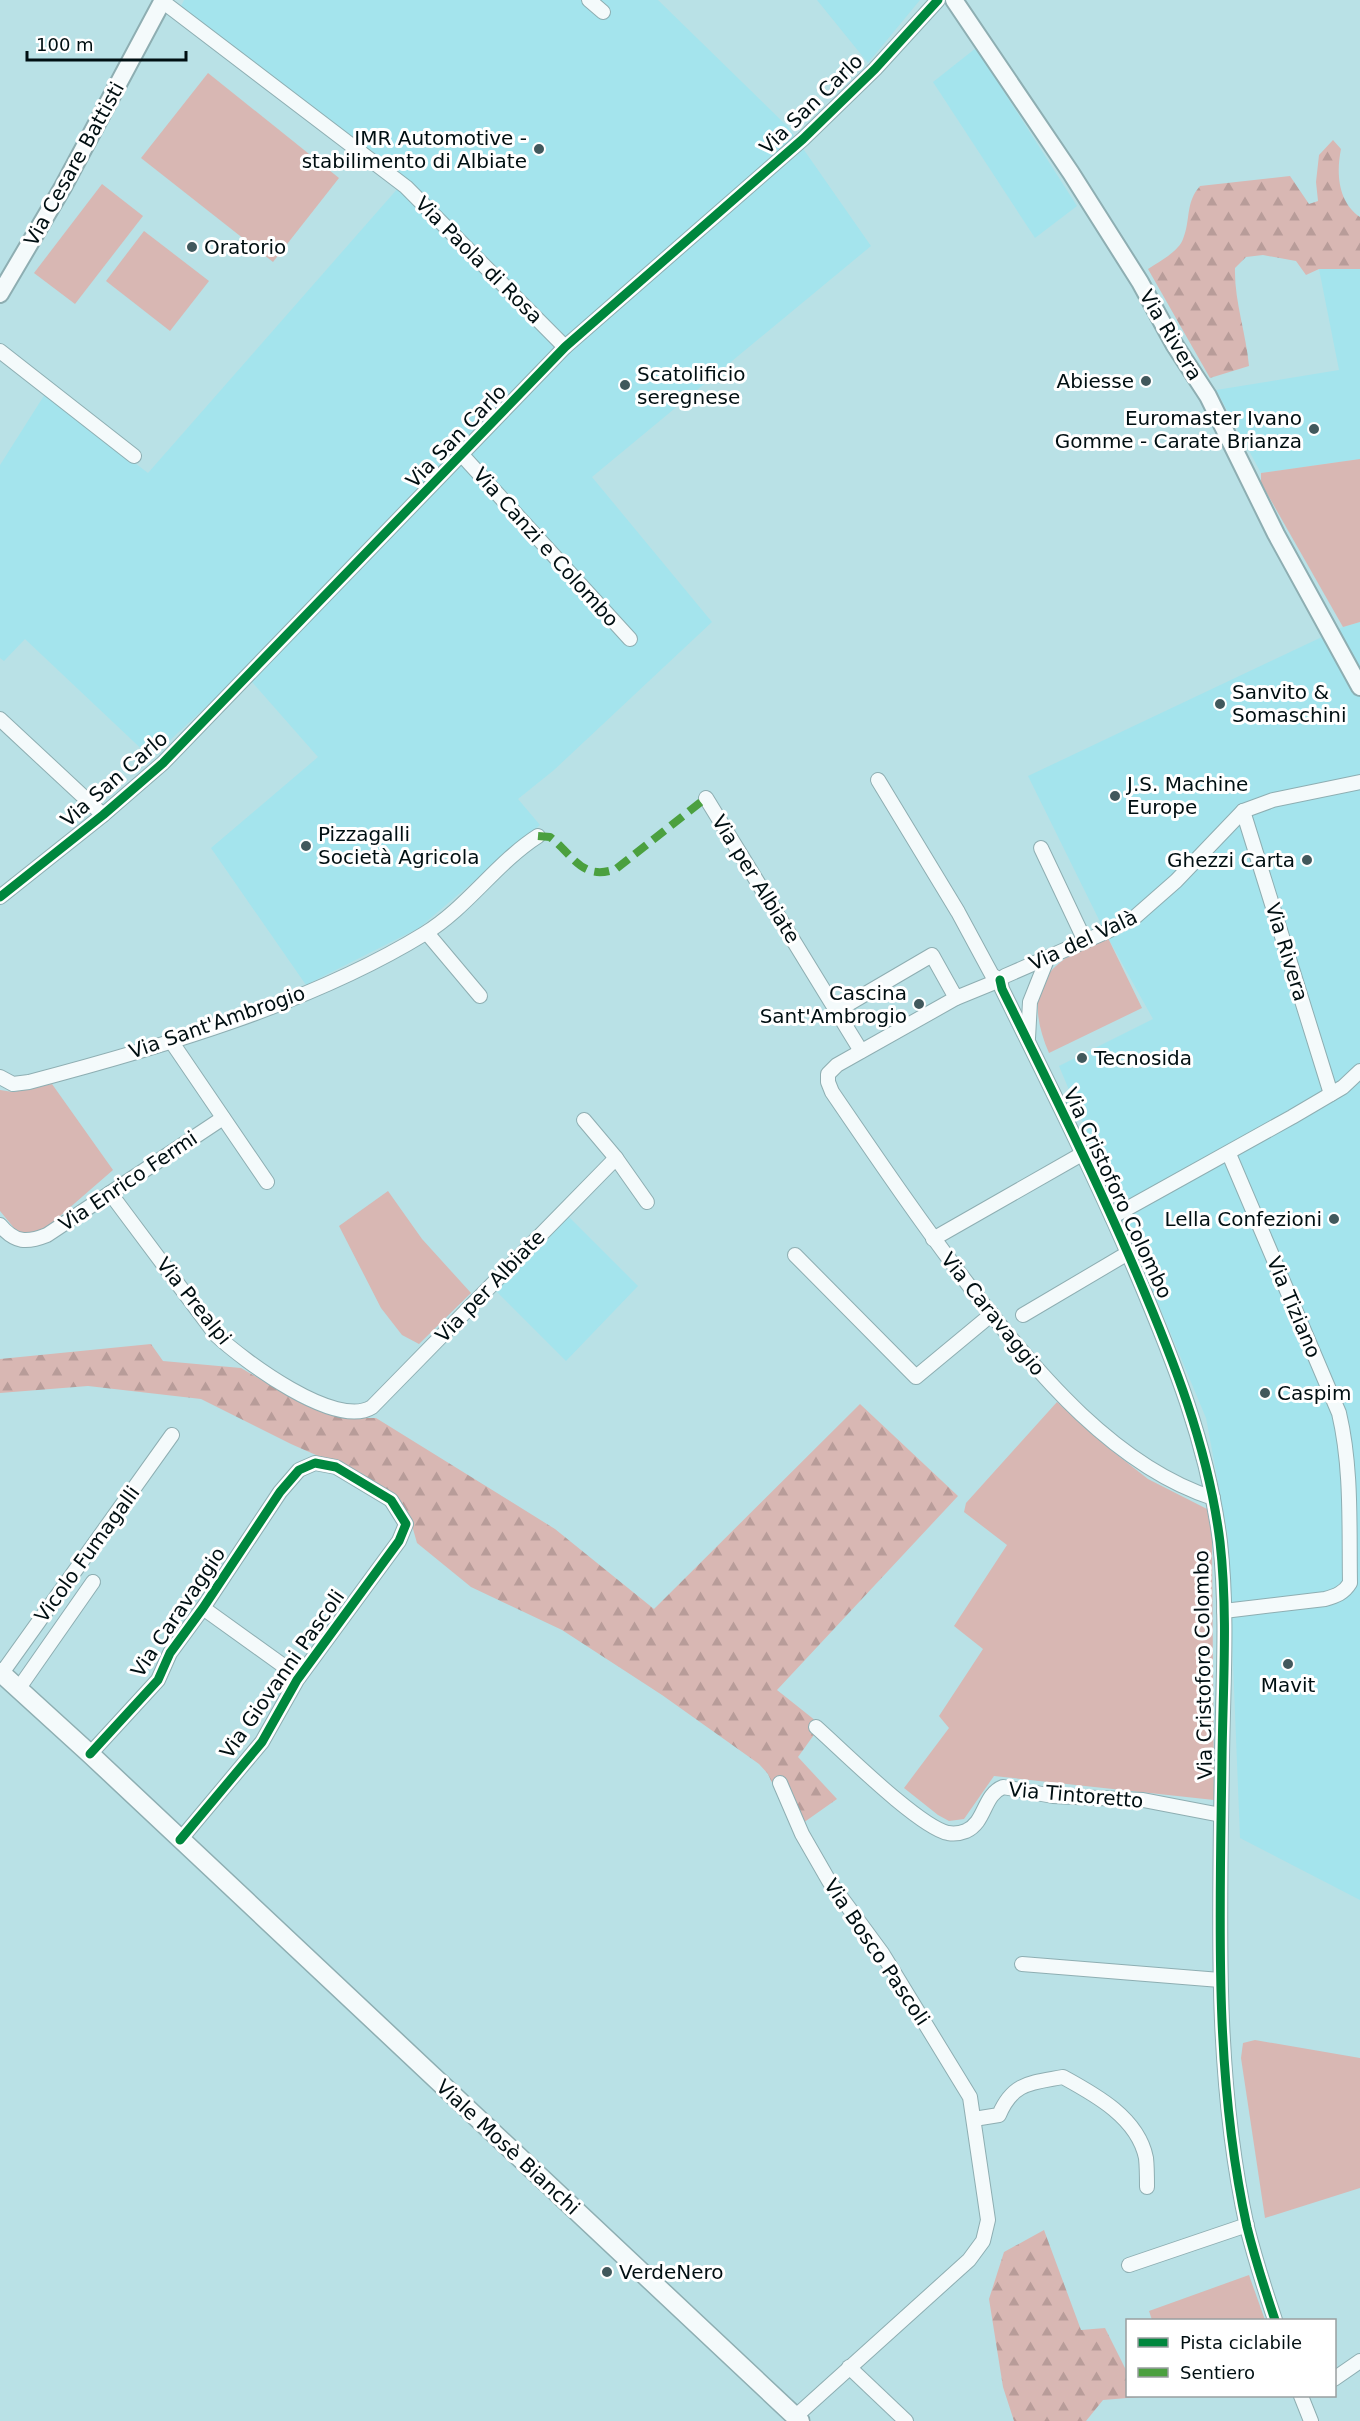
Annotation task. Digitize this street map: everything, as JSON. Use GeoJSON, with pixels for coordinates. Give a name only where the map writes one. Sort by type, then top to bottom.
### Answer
{"type":"FeatureCollection","features":[{"type":"Feature","properties":{"kind":"main road","name":"Viale Mosè Bianchi"},"geometry":{"type":"LineString","coordinates":[[1,1672],[797,2419]]}},
{"type":"Feature","properties":{"kind":"street"},"geometry":{"type":"LineString","coordinates":[[590,0],[603,12]]}},
{"type":"Feature","properties":{"kind":"street","name":"Via San Carlo"},"geometry":{"type":"LineString","coordinates":[[0,897],[103,815],[163,763],[565,347],[803,139],[875,69],[938,0]]}},
{"type":"Feature","properties":{"kind":"street","name":"Via Rivera"},"geometry":{"type":"LineString","coordinates":[[954,0],[1071,173],[1208,396],[1276,534],[1360,687]]}},
{"type":"Feature","properties":{"kind":"street","name":"Via Paola di Rosa"},"geometry":{"type":"LineString","coordinates":[[163,1],[406,187],[565,347]]}},
{"type":"Feature","properties":{"kind":"street","name":"Via Cesare Battisti"},"geometry":{"type":"LineString","coordinates":[[0,294],[63,187],[163,1]]}},
{"type":"Feature","properties":{"kind":"street"},"geometry":{"type":"LineString","coordinates":[[0,351],[134,456]]}},
{"type":"Feature","properties":{"kind":"street","name":"Via Canzi e Colombo"},"geometry":{"type":"LineString","coordinates":[[462,455],[630,639]]}},
{"type":"Feature","properties":{"kind":"street"},"geometry":{"type":"LineString","coordinates":[[0,719],[103,815]]}},
{"type":"Feature","properties":{"kind":"street"},"geometry":{"type":"LineString","coordinates":[[878,780],[966,926],[993,976],[1000,980],[1002,989],[1028,1040]]}},
{"type":"Feature","properties":{"kind":"street","name":"Via del Valà"},"geometry":{"type":"LineString","coordinates":[[827,1078],[831,1070],[861,1051],[956,998],[1122,925],[1146,909],[1176,881],[1243,810],[1273,800],[1360,782]]}},
{"type":"Feature","properties":{"kind":"street","name":"Via per Albiate"},"geometry":{"type":"LineString","coordinates":[[706,798],[838,1010],[861,1051]]}},
{"type":"Feature","properties":{"kind":"street","name":"Via Rivera"},"geometry":{"type":"LineString","coordinates":[[1243,810],[1331,1094]]}},
{"type":"Feature","properties":{"kind":"street"},"geometry":{"type":"LineString","coordinates":[[480,996],[427,933],[538,836]]}},
{"type":"Feature","properties":{"kind":"street"},"geometry":{"type":"LineString","coordinates":[[1041,848],[1085,941]]}},
{"type":"Feature","properties":{"kind":"street","name":"Via Sant'Ambrogio"},"geometry":{"type":"LineString","coordinates":[[0,1077],[13,1084],[29,1082],[171,1041],[255,1012],[324,984],[375,962],[427,933]]}},
{"type":"Feature","properties":{"kind":"street"},"geometry":{"type":"LineString","coordinates":[[838,1010],[932,955],[956,998]]}},
{"type":"Feature","properties":{"kind":"street","name":"Via Cristoforo Colombo"},"geometry":{"type":"LineString","coordinates":[[1048,957],[1030,1002],[1028,1040],[1112,1217],[1184,1389],[1202,1450],[1220,1540],[1224,1611],[1220,1980],[1223,2049],[1231,2121],[1247,2225],[1275,2319]]}},
{"type":"Feature","properties":{"kind":"street"},"geometry":{"type":"LineString","coordinates":[[171,1041],[267,1182]]}},
{"type":"Feature","properties":{"kind":"street"},"geometry":{"type":"LineString","coordinates":[[1112,1217],[1229,1154],[1343,1087],[1360,1071]]}},
{"type":"Feature","properties":{"kind":"street","name":"Via Caravaggio"},"geometry":{"type":"LineString","coordinates":[[827,1078],[832,1092],[933,1239],[1051,1386],[1099,1430],[1152,1468],[1213,1498]]}},
{"type":"Feature","properties":{"kind":"street","name":"Via Enrico Fermi"},"geometry":{"type":"LineString","coordinates":[[0,1225],[6,1232],[21,1240],[32,1241],[47,1236],[223,1118]]}},
{"type":"Feature","properties":{"kind":"street"},"geometry":{"type":"LineString","coordinates":[[584,1120],[647,1202]]}},
{"type":"Feature","properties":{"kind":"street"},"geometry":{"type":"LineString","coordinates":[[933,1239],[1082,1154]]}},
{"type":"Feature","properties":{"kind":"street","name":"Via Tiziano"},"geometry":{"type":"LineString","coordinates":[[1224,1611],[1325,1599],[1346,1590],[1350,1583],[1349,1498],[1343,1429],[1339,1413],[1229,1154]]}},
{"type":"Feature","properties":{"kind":"street","name":"Via per Albiate"},"geometry":{"type":"LineString","coordinates":[[363,1413],[372,1407],[615,1158]]}},
{"type":"Feature","properties":{"kind":"street","name":"Via Prealpi"},"geometry":{"type":"LineString","coordinates":[[110,1193],[216,1335],[230,1348],[256,1369],[295,1392],[346,1412],[363,1413]]}},
{"type":"Feature","properties":{"kind":"street"},"geometry":{"type":"LineString","coordinates":[[1023,1315],[1128,1253]]}},
{"type":"Feature","properties":{"kind":"street"},"geometry":{"type":"LineString","coordinates":[[795,1255],[916,1377],[992,1314]]}},
{"type":"Feature","properties":{"kind":"street","name":"Vicolo Fumagalli"},"geometry":{"type":"LineString","coordinates":[[1,1672],[172,1435]]}},
{"type":"Feature","properties":{"kind":"street","name":"Via Caravaggio"},"geometry":{"type":"LineString","coordinates":[[90,1754],[158,1680],[170,1653],[203,1608],[280,1492],[299,1470],[315,1463]]}},
{"type":"Feature","properties":{"kind":"street","name":"Via Giovanni Pascoli"},"geometry":{"type":"LineString","coordinates":[[180,1840],[262,1742],[299,1677],[399,1541],[406,1524],[391,1500],[336,1467],[315,1463]]}},
{"type":"Feature","properties":{"kind":"street"},"geometry":{"type":"LineString","coordinates":[[19,1688],[93,1582]]}},
{"type":"Feature","properties":{"kind":"street"},"geometry":{"type":"LineString","coordinates":[[203,1608],[299,1677]]}},
{"type":"Feature","properties":{"kind":"street","name":"Via Tintoretto"},"geometry":{"type":"LineString","coordinates":[[816,1727],[892,1795],[947,1833],[965,1831],[978,1821],[992,1794],[1003,1787],[1053,1796],[1143,1800],[1221,1815]]}},
{"type":"Feature","properties":{"kind":"street","name":"Via Bosco Pascoli"},"geometry":{"type":"LineString","coordinates":[[780,1783],[802,1834],[829,1881],[882,1953],[970,2097],[988,2220],[983,2241],[969,2260],[849,2367],[797,2419]]}},
{"type":"Feature","properties":{"kind":"street"},"geometry":{"type":"LineString","coordinates":[[1022,1964],[1220,1980]]}},
{"type":"Feature","properties":{"kind":"street"},"geometry":{"type":"LineString","coordinates":[[974,2119],[999,2115],[1006,2100],[1021,2085],[1063,2077],[1115,2110],[1134,2132],[1146,2157],[1147,2187]]}},
{"type":"Feature","properties":{"kind":"street"},"geometry":{"type":"LineString","coordinates":[[1129,2265],[1247,2225]]}},
{"type":"Feature","properties":{"kind":"street"},"geometry":{"type":"LineString","coordinates":[[1336,2378],[1360,2361]]}},
{"type":"Feature","properties":{"kind":"street"},"geometry":{"type":"LineString","coordinates":[[849,2367],[906,2421]]}},
{"type":"Feature","properties":{"kind":"street"},"geometry":{"type":"LineString","coordinates":[[1302,2397],[1311,2421]]}},
{"type":"Feature","properties":{"kind":"shaded area"},"geometry":{"type":"Polygon","coordinates":[[[184,0],[658,0],[788,127],[871,246],[592,477],[712,622],[554,770],[518,799],[540,825],[419,928],[306,985],[211,848],[318,757],[252,682],[241,674],[151,758],[25,639],[4,661],[0,658],[0,465],[45,394],[148,473],[406,179],[181,6],[184,0]]]}},
{"type":"Feature","properties":{"kind":"shaded area"},"geometry":{"type":"Polygon","coordinates":[[[817,0],[920,0],[868,63],[817,0]]]}},
{"type":"Feature","properties":{"kind":"shaded area"},"geometry":{"type":"Polygon","coordinates":[[[976,48],[1077,206],[1035,238],[933,82],[976,48]]]}},
{"type":"Feature","properties":{"kind":"shaded area"},"geometry":{"type":"Polygon","coordinates":[[[1319,269],[1360,269],[1360,459],[1261,473],[1216,390],[1339,370],[1319,269]]]}},
{"type":"Feature","properties":{"kind":"shaded area"},"geometry":{"type":"Polygon","coordinates":[[[1360,622],[1360,1900],[1240,1838],[1228,1536],[1206,1418],[1059,1066],[1153,1019],[1108,938],[1028,776],[1343,627],[1360,622]]]}},
{"type":"Feature","properties":{"kind":"shaded area"},"geometry":{"type":"Polygon","coordinates":[[[568,1216],[638,1286],[566,1361],[495,1290],[568,1216]]]}},
{"type":"Feature","properties":{"kind":"green space"},"geometry":{"type":"Polygon","coordinates":[[[208,73],[339,178],[273,262],[141,158],[208,73]]]}},
{"type":"Feature","properties":{"kind":"green space"},"geometry":{"type":"Polygon","coordinates":[[[1333,140],[1341,149],[1339,177],[1343,195],[1353,211],[1360,217],[1360,269],[1319,269],[1306,275],[1296,261],[1263,255],[1246,257],[1235,268],[1235,280],[1249,366],[1210,378],[1148,269],[1168,256],[1181,243],[1192,199],[1200,186],[1290,176],[1309,204],[1318,201],[1316,182],[1319,155],[1333,140]]]}},
{"type":"Feature","properties":{"kind":"green space"},"geometry":{"type":"Polygon","coordinates":[[[102,184],[143,216],[75,304],[34,273],[102,184]]]}},
{"type":"Feature","properties":{"kind":"green space"},"geometry":{"type":"Polygon","coordinates":[[[144,231],[209,281],[170,331],[106,281],[144,231]]]}},
{"type":"Feature","properties":{"kind":"green space"},"geometry":{"type":"Polygon","coordinates":[[[1360,459],[1360,622],[1343,627],[1261,483],[1261,473],[1360,459]]]}},
{"type":"Feature","properties":{"kind":"green space"},"geometry":{"type":"Polygon","coordinates":[[[1108,938],[1142,1008],[1049,1053],[1038,1014],[1040,990],[1046,978],[1066,958],[1108,938]]]}},
{"type":"Feature","properties":{"kind":"green space"},"geometry":{"type":"Polygon","coordinates":[[[52,1084],[113,1170],[37,1236],[19,1234],[0,1211],[0,1090],[13,1092],[52,1084]]]}},
{"type":"Feature","properties":{"kind":"green space"},"geometry":{"type":"Polygon","coordinates":[[[388,1191],[422,1239],[471,1293],[419,1344],[402,1335],[381,1308],[339,1226],[388,1191]]]}},
{"type":"Feature","properties":{"kind":"green space"},"geometry":{"type":"Polygon","coordinates":[[[151,1344],[163,1361],[241,1368],[291,1397],[329,1411],[359,1418],[376,1418],[555,1529],[654,1609],[860,1404],[958,1496],[777,1690],[821,1725],[798,1757],[837,1799],[803,1823],[792,1827],[768,1774],[759,1764],[662,1695],[562,1630],[471,1587],[417,1543],[409,1515],[397,1499],[359,1474],[291,1444],[201,1399],[88,1386],[0,1393],[0,1359],[151,1344]]]}},
{"type":"Feature","properties":{"kind":"green space"},"geometry":{"type":"Polygon","coordinates":[[[1057,1402],[1106,1446],[1148,1479],[1207,1509],[1212,1534],[1214,1800],[994,1776],[964,1819],[949,1821],[904,1788],[949,1728],[939,1716],[983,1649],[954,1626],[1007,1545],[964,1512],[966,1503],[1057,1402]]]}},
{"type":"Feature","properties":{"kind":"green space"},"geometry":{"type":"Polygon","coordinates":[[[1255,2040],[1360,2058],[1360,2188],[1265,2218],[1241,2058],[1243,2043],[1255,2040]]]}},
{"type":"Feature","properties":{"kind":"green space"},"geometry":{"type":"Polygon","coordinates":[[[1044,2230],[1081,2330],[1105,2328],[1126,2370],[1126,2397],[1140,2397],[1103,2400],[1086,2421],[1014,2421],[1003,2387],[989,2299],[1004,2252],[1044,2230]]]}},
{"type":"Feature","properties":{"kind":"green space"},"geometry":{"type":"Polygon","coordinates":[[[1249,2275],[1265,2319],[1152,2319],[1149,2311],[1249,2275]]]}},
{"type":"Feature","properties":{"kind":"marked path"},"geometry":{"type":"LineString","coordinates":[[538,836],[550,837],[579,865],[595,872],[604,872],[616,869],[706,798]]}},
{"type":"Feature","properties":{"kind":"cycle path"},"geometry":{"type":"LineString","coordinates":[[0,897],[103,815],[163,763],[565,347],[803,139],[875,69],[938,0]]}},
{"type":"Feature","properties":{"kind":"cycle path"},"geometry":{"type":"LineString","coordinates":[[1000,980],[1002,989],[1104,1200],[1150,1305],[1176,1370],[1198,1437],[1214,1506],[1220,1542],[1224,1623],[1220,1934],[1228,2111],[1247,2227],[1275,2319]]}},
{"type":"Feature","properties":{"kind":"cycle path"},"geometry":{"type":"LineString","coordinates":[[90,1754],[158,1680],[170,1653],[203,1608],[280,1492],[299,1470],[315,1463],[336,1467],[391,1500],[406,1524],[399,1541],[297,1680],[262,1742],[180,1840]]}},
{"type":"Feature","properties":{"kind":"place","name":"IMR Automotive - stabilimento di Albiate"},"geometry":{"type":"Point","coordinates":[539,149]}},
{"type":"Feature","properties":{"kind":"place","name":"Oratorio"},"geometry":{"type":"Point","coordinates":[192,247]}},
{"type":"Feature","properties":{"kind":"place","name":"Abiesse"},"geometry":{"type":"Point","coordinates":[1146,381]}},
{"type":"Feature","properties":{"kind":"place","name":"Scatolificio seregnese"},"geometry":{"type":"Point","coordinates":[625,385]}},
{"type":"Feature","properties":{"kind":"place","name":"Euromaster Ivano Gomme - Carate Brianza"},"geometry":{"type":"Point","coordinates":[1314,429]}},
{"type":"Feature","properties":{"kind":"place","name":"Sanvito & Somaschini"},"geometry":{"type":"Point","coordinates":[1220,704]}},
{"type":"Feature","properties":{"kind":"place","name":"J.S. Machine Europe"},"geometry":{"type":"Point","coordinates":[1115,796]}},
{"type":"Feature","properties":{"kind":"place","name":"Pizzagalli Società Agricola"},"geometry":{"type":"Point","coordinates":[306,846]}},
{"type":"Feature","properties":{"kind":"place","name":"Ghezzi Carta"},"geometry":{"type":"Point","coordinates":[1307,860]}},
{"type":"Feature","properties":{"kind":"place","name":"Cascina Sant'Ambrogio"},"geometry":{"type":"Point","coordinates":[919,1004]}},
{"type":"Feature","properties":{"kind":"place","name":"Tecnosida"},"geometry":{"type":"Point","coordinates":[1082,1058]}},
{"type":"Feature","properties":{"kind":"place","name":"Lella Confezioni"},"geometry":{"type":"Point","coordinates":[1334,1219]}},
{"type":"Feature","properties":{"kind":"place","name":"Caspim"},"geometry":{"type":"Point","coordinates":[1265,1393]}},
{"type":"Feature","properties":{"kind":"place","name":"Mavit"},"geometry":{"type":"Point","coordinates":[1288,1664]}},
{"type":"Feature","properties":{"kind":"place","name":"VerdeNero"},"geometry":{"type":"Point","coordinates":[607,2272]}}]}
